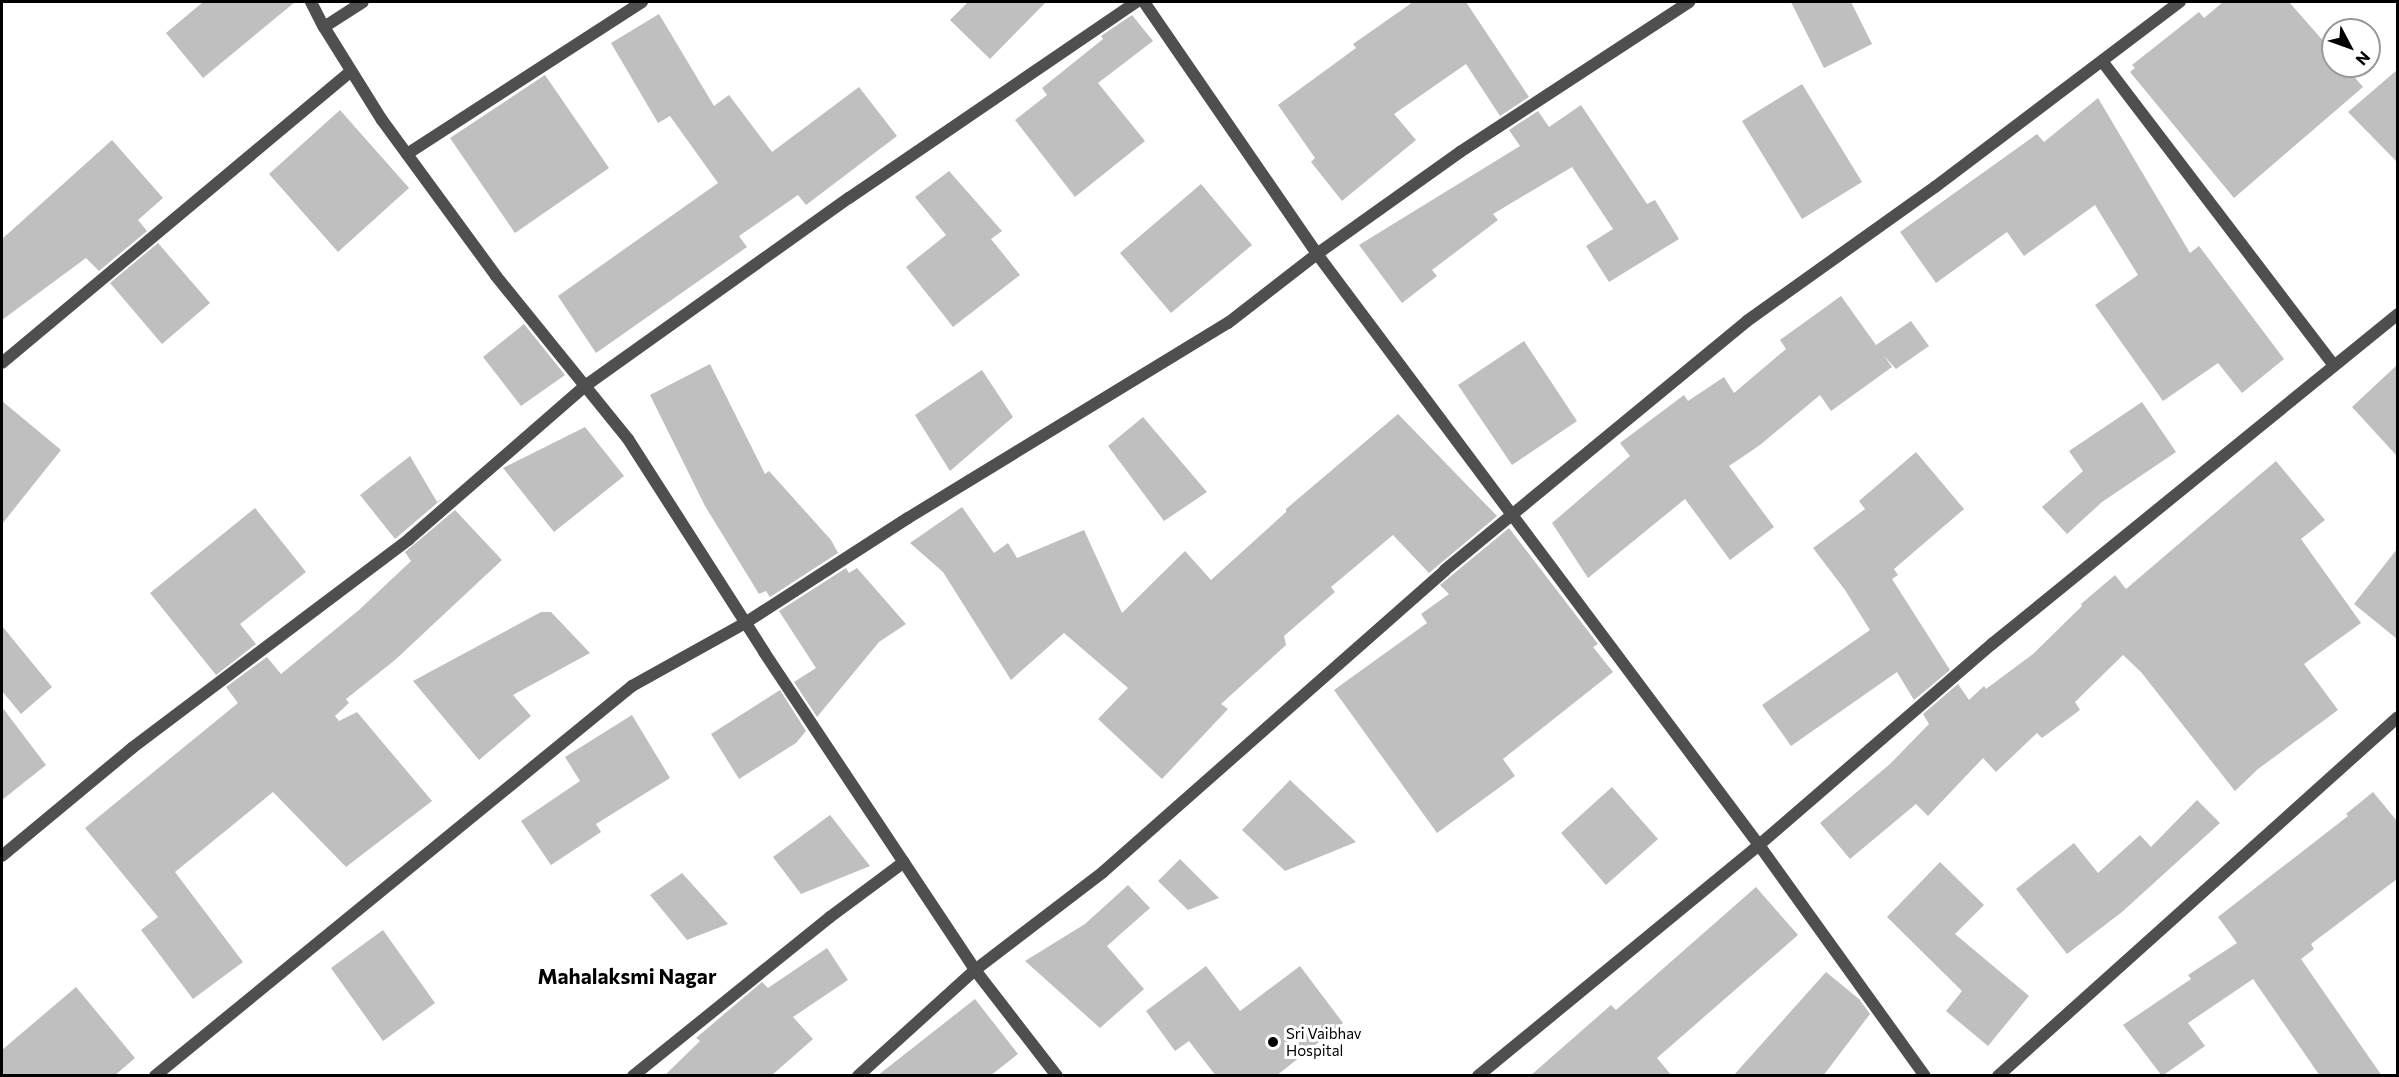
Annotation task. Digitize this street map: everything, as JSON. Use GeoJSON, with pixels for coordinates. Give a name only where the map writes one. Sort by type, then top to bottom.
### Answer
{"type":"FeatureCollection","features":[{"type":"Feature","properties":{"kind":"street"},"geometry":{"type":"LineString","coordinates":[[311,2],[351,71],[407,154],[496,276],[628,439],[745,623],[975,970],[1057,1076]]}},
{"type":"Feature","properties":{"kind":"street"},"geometry":{"type":"LineString","coordinates":[[324,27],[363,2]]}},
{"type":"Feature","properties":{"kind":"street"},"geometry":{"type":"LineString","coordinates":[[407,154],[642,2]]}},
{"type":"Feature","properties":{"kind":"street"},"geometry":{"type":"LineString","coordinates":[[2,856],[132,748],[409,539],[585,386],[869,184],[1136,2]]}},
{"type":"Feature","properties":{"kind":"street"},"geometry":{"type":"LineString","coordinates":[[1144,2],[1317,254],[1759,845],[1925,1076]]}},
{"type":"Feature","properties":{"kind":"street"},"geometry":{"type":"LineString","coordinates":[[156,1076],[632,686],[745,623],[918,512],[1228,323],[1317,254],[1460,152],[1689,2]]}},
{"type":"Feature","properties":{"kind":"street"},"geometry":{"type":"LineString","coordinates":[[858,1076],[975,970],[1103,872],[1445,570],[1747,321],[1935,187],[2180,2]]}},
{"type":"Feature","properties":{"kind":"street"},"geometry":{"type":"LineString","coordinates":[[2102,61],[2334,365]]}},
{"type":"Feature","properties":{"kind":"street"},"geometry":{"type":"LineString","coordinates":[[2,363],[351,71]]}},
{"type":"Feature","properties":{"kind":"street"},"geometry":{"type":"LineString","coordinates":[[1478,1076],[1759,845],[1992,645],[2397,314]]}},
{"type":"Feature","properties":{"kind":"street"},"geometry":{"type":"LineString","coordinates":[[1998,1076],[2397,717]]}},
{"type":"Feature","properties":{"kind":"street"},"geometry":{"type":"LineString","coordinates":[[633,1076],[830,916],[904,862]]}},
{"type":"Feature","properties":{"kind":"building"},"geometry":{"type":"Polygon","coordinates":[[[203,2],[295,2],[203,78],[166,33],[203,2]]]}},
{"type":"Feature","properties":{"kind":"building"},"geometry":{"type":"Polygon","coordinates":[[[968,2],[1046,2],[990,59],[950,20],[968,2]]]}},
{"type":"Feature","properties":{"kind":"building"},"geometry":{"type":"Polygon","coordinates":[[[1413,2],[1466,2],[1529,97],[1500,116],[1466,64],[1394,114],[1416,140],[1342,201],[1311,162],[1315,158],[1278,105],[1356,48],[1353,44],[1413,2]]]}},
{"type":"Feature","properties":{"kind":"building"},"geometry":{"type":"Polygon","coordinates":[[[1791,2],[1851,2],[1872,44],[1824,68],[1791,2]]]}},
{"type":"Feature","properties":{"kind":"building"},"geometry":{"type":"Polygon","coordinates":[[[2223,2],[2289,2],[2321,38],[2321,78],[2355,78],[2363,87],[2234,198],[2130,72],[2135,68],[2132,65],[2199,12],[2204,18],[2223,2]]]}},
{"type":"Feature","properties":{"kind":"building"},"geometry":{"type":"Polygon","coordinates":[[[659,14],[714,106],[729,95],[772,152],[859,87],[897,136],[806,205],[798,195],[739,236],[747,247],[596,353],[558,296],[718,183],[670,116],[658,123],[611,43],[659,14]]]}},
{"type":"Feature","properties":{"kind":"building"},"geometry":{"type":"Polygon","coordinates":[[[1132,15],[1153,41],[1098,83],[1145,141],[1075,197],[1015,120],[1047,95],[1042,88],[1103,39],[1101,36],[1132,15]]]}},
{"type":"Feature","properties":{"kind":"building"},"geometry":{"type":"Polygon","coordinates":[[[2397,70],[2397,162],[2348,112],[2397,70]]]}},
{"type":"Feature","properties":{"kind":"building"},"geometry":{"type":"Polygon","coordinates":[[[545,75],[609,168],[515,233],[450,138],[545,75]]]}},
{"type":"Feature","properties":{"kind":"building"},"geometry":{"type":"Polygon","coordinates":[[[1802,84],[1862,182],[1802,219],[1742,121],[1802,84]]]}},
{"type":"Feature","properties":{"kind":"building"},"geometry":{"type":"Polygon","coordinates":[[[2098,98],[2190,253],[2199,246],[2284,359],[2242,393],[2218,363],[2163,401],[2095,305],[2138,275],[2095,205],[2024,256],[2007,232],[1936,283],[1900,232],[2037,134],[2044,142],[2098,98]]]}},
{"type":"Feature","properties":{"kind":"building"},"geometry":{"type":"Polygon","coordinates":[[[1581,105],[1647,204],[1655,200],[1679,239],[1609,282],[1586,246],[1613,229],[1572,167],[1493,214],[1498,220],[1432,270],[1437,276],[1402,303],[1359,245],[1520,146],[1509,130],[1538,111],[1549,127],[1581,105]]]}},
{"type":"Feature","properties":{"kind":"building"},"geometry":{"type":"Polygon","coordinates":[[[340,110],[409,188],[338,252],[269,174],[340,110]]]}},
{"type":"Feature","properties":{"kind":"building"},"geometry":{"type":"Polygon","coordinates":[[[112,140],[163,198],[138,220],[147,231],[99,271],[86,258],[2,320],[2,239],[112,140]]]}},
{"type":"Feature","properties":{"kind":"building"},"geometry":{"type":"Polygon","coordinates":[[[949,171],[1002,231],[991,239],[1020,275],[953,327],[906,267],[946,235],[915,197],[949,171]]]}},
{"type":"Feature","properties":{"kind":"building"},"geometry":{"type":"Polygon","coordinates":[[[1201,184],[1252,245],[1171,313],[1120,253],[1201,184]]]}},
{"type":"Feature","properties":{"kind":"building"},"geometry":{"type":"Polygon","coordinates":[[[158,243],[210,303],[162,344],[110,283],[158,243]]]}},
{"type":"Feature","properties":{"kind":"building"},"geometry":{"type":"Polygon","coordinates":[[[1841,296],[1876,345],[1911,321],[1929,346],[1896,369],[1884,356],[1892,367],[1831,411],[1820,395],[1760,445],[1729,466],[1774,527],[1730,560],[1685,499],[1588,578],[1552,523],[1630,456],[1620,443],[1684,395],[1688,401],[1724,377],[1734,393],[1786,349],[1780,340],[1841,296]]]}},
{"type":"Feature","properties":{"kind":"building"},"geometry":{"type":"Polygon","coordinates":[[[524,324],[565,375],[521,406],[483,357],[524,324]]]}},
{"type":"Feature","properties":{"kind":"building"},"geometry":{"type":"Polygon","coordinates":[[[1524,341],[1577,421],[1512,465],[1458,385],[1524,341]]]}},
{"type":"Feature","properties":{"kind":"building"},"geometry":{"type":"Polygon","coordinates":[[[710,364],[765,474],[769,471],[831,540],[838,553],[770,597],[766,591],[759,594],[705,506],[650,395],[710,364]]]}},
{"type":"Feature","properties":{"kind":"building"},"geometry":{"type":"Polygon","coordinates":[[[2397,365],[2397,456],[2352,407],[2397,365]]]}},
{"type":"Feature","properties":{"kind":"building"},"geometry":{"type":"Polygon","coordinates":[[[982,370],[1013,417],[950,471],[915,415],[982,370]]]}},
{"type":"Feature","properties":{"kind":"building"},"geometry":{"type":"Polygon","coordinates":[[[2,401],[61,450],[2,524],[2,401]]]}},
{"type":"Feature","properties":{"kind":"building"},"geometry":{"type":"Polygon","coordinates":[[[2142,402],[2176,452],[2102,502],[2067,534],[2042,507],[2083,471],[2069,451],[2142,402]]]}},
{"type":"Feature","properties":{"kind":"building"},"geometry":{"type":"Polygon","coordinates":[[[1398,414],[1497,516],[1429,573],[1393,535],[1331,587],[1335,592],[1284,636],[1286,645],[1221,704],[1228,709],[1162,779],[1098,719],[1128,688],[1064,633],[1011,680],[943,572],[910,543],[962,507],[994,553],[1008,543],[1017,558],[1084,530],[1122,613],[1185,551],[1211,580],[1286,512],[1286,509],[1398,414]]]}},
{"type":"Feature","properties":{"kind":"building"},"geometry":{"type":"Polygon","coordinates":[[[1143,417],[1207,492],[1164,521],[1108,446],[1143,417]]]}},
{"type":"Feature","properties":{"kind":"building"},"geometry":{"type":"Polygon","coordinates":[[[585,427],[624,476],[554,532],[503,468],[585,427]]]}},
{"type":"Feature","properties":{"kind":"building"},"geometry":{"type":"Polygon","coordinates":[[[1916,452],[1964,509],[1894,569],[1898,575],[1892,579],[1950,670],[1914,700],[1897,672],[1791,746],[1762,705],[1870,630],[1845,590],[1813,548],[1865,509],[1859,501],[1916,452]]]}},
{"type":"Feature","properties":{"kind":"building"},"geometry":{"type":"Polygon","coordinates":[[[410,456],[437,502],[443,498],[395,539],[360,495],[410,456]]]}},
{"type":"Feature","properties":{"kind":"building"},"geometry":{"type":"Polygon","coordinates":[[[2276,461],[2325,520],[2301,539],[2361,623],[2304,664],[2338,710],[2258,769],[2235,791],[2141,672],[2123,655],[2075,702],[2080,710],[2042,738],[2037,733],[1996,772],[1983,758],[1928,816],[1916,804],[1850,859],[1820,823],[1890,764],[1929,724],[1923,714],[1958,684],[1969,700],[1984,686],[1986,689],[2033,654],[2082,606],[2081,604],[2115,575],[2126,589],[2276,461]]]}},
{"type":"Feature","properties":{"kind":"building"},"geometry":{"type":"Polygon","coordinates":[[[255,508],[306,572],[240,624],[256,644],[216,675],[150,593],[255,508]]]}},
{"type":"Feature","properties":{"kind":"building"},"geometry":{"type":"Polygon","coordinates":[[[455,510],[502,560],[395,660],[346,699],[349,703],[335,716],[339,721],[357,712],[432,801],[346,867],[273,792],[175,872],[243,962],[193,999],[141,930],[158,917],[85,828],[238,703],[226,687],[267,657],[281,674],[359,610],[411,561],[405,552],[455,510]]]}},
{"type":"Feature","properties":{"kind":"building"},"geometry":{"type":"Polygon","coordinates":[[[1509,528],[1598,644],[1593,647],[1613,672],[1503,759],[1515,776],[1437,833],[1334,690],[1427,623],[1421,614],[1449,594],[1440,585],[1509,528]]]}},
{"type":"Feature","properties":{"kind":"building"},"geometry":{"type":"Polygon","coordinates":[[[2397,549],[2397,639],[2354,604],[2397,549]]]}},
{"type":"Feature","properties":{"kind":"building"},"geometry":{"type":"Polygon","coordinates":[[[846,568],[849,573],[857,568],[906,624],[879,642],[817,717],[794,682],[816,668],[779,611],[846,568]]]}},
{"type":"Feature","properties":{"kind":"building"},"geometry":{"type":"Polygon","coordinates":[[[541,612],[551,612],[590,653],[513,695],[531,716],[479,760],[413,681],[541,612]]]}},
{"type":"Feature","properties":{"kind":"building"},"geometry":{"type":"Polygon","coordinates":[[[2,626],[52,687],[21,714],[2,691],[2,626]]]}},
{"type":"Feature","properties":{"kind":"building"},"geometry":{"type":"Polygon","coordinates":[[[780,690],[806,731],[796,743],[739,779],[711,734],[780,690]]]}},
{"type":"Feature","properties":{"kind":"building"},"geometry":{"type":"Polygon","coordinates":[[[2,707],[46,765],[2,800],[2,707]]]}},
{"type":"Feature","properties":{"kind":"building"},"geometry":{"type":"Polygon","coordinates":[[[632,715],[670,778],[596,824],[601,832],[551,865],[521,821],[580,781],[565,757],[632,715]]]}},
{"type":"Feature","properties":{"kind":"building"},"geometry":{"type":"Polygon","coordinates":[[[1290,780],[1356,842],[1285,871],[1242,830],[1290,780]]]}},
{"type":"Feature","properties":{"kind":"building"},"geometry":{"type":"Polygon","coordinates":[[[1612,787],[1658,839],[1606,885],[1561,833],[1612,787]]]}},
{"type":"Feature","properties":{"kind":"building"},"geometry":{"type":"Polygon","coordinates":[[[2373,792],[2397,821],[2397,879],[2311,944],[2314,949],[2301,959],[2382,1076],[2320,1076],[2253,979],[2188,1023],[2205,1046],[2162,1076],[2123,1025],[2191,979],[2188,975],[2237,943],[2218,917],[2348,816],[2346,814],[2373,792]]]}},
{"type":"Feature","properties":{"kind":"building"},"geometry":{"type":"Polygon","coordinates":[[[2197,800],[2220,823],[2122,912],[2067,954],[2016,889],[2074,843],[2098,873],[2140,835],[2151,847],[2197,800]]]}},
{"type":"Feature","properties":{"kind":"building"},"geometry":{"type":"Polygon","coordinates":[[[830,815],[870,866],[801,894],[773,857],[830,815]]]}},
{"type":"Feature","properties":{"kind":"building"},"geometry":{"type":"Polygon","coordinates":[[[1180,859],[1219,898],[1188,910],[1158,881],[1180,859]]]}},
{"type":"Feature","properties":{"kind":"building"},"geometry":{"type":"Polygon","coordinates":[[[1940,862],[1984,905],[1955,934],[2029,996],[1988,1046],[1946,1011],[1962,991],[1887,917],[1940,862]]]}},
{"type":"Feature","properties":{"kind":"building"},"geometry":{"type":"Polygon","coordinates":[[[682,873],[728,924],[687,940],[650,895],[682,873]]]}},
{"type":"Feature","properties":{"kind":"building"},"geometry":{"type":"Polygon","coordinates":[[[1128,885],[1150,908],[1107,946],[1144,989],[1100,1028],[1025,961],[1085,924],[1128,885]]]}},
{"type":"Feature","properties":{"kind":"building"},"geometry":{"type":"Polygon","coordinates":[[[1756,887],[1798,935],[1657,1058],[1672,1076],[1530,1076],[1611,1005],[1616,1010],[1756,887]]]}},
{"type":"Feature","properties":{"kind":"building"},"geometry":{"type":"Polygon","coordinates":[[[383,930],[435,1003],[383,1041],[331,968],[383,930]]]}},
{"type":"Feature","properties":{"kind":"building"},"geometry":{"type":"Polygon","coordinates":[[[827,948],[848,980],[793,1017],[813,1039],[771,1076],[664,1076],[700,1041],[696,1038],[762,982],[768,988],[827,948]]]}},
{"type":"Feature","properties":{"kind":"building"},"geometry":{"type":"Polygon","coordinates":[[[1206,966],[1240,1011],[1300,966],[1343,1023],[1276,1076],[1216,1076],[1189,1041],[1175,1051],[1146,1011],[1206,966]]]}},
{"type":"Feature","properties":{"kind":"building"},"geometry":{"type":"Polygon","coordinates":[[[1826,972],[1859,999],[1870,1014],[1823,1076],[1733,1076],[1826,972]]]}},
{"type":"Feature","properties":{"kind":"building"},"geometry":{"type":"Polygon","coordinates":[[[76,987],[135,1058],[114,1076],[2,1076],[2,1050],[76,987]]]}},
{"type":"Feature","properties":{"kind":"building"},"geometry":{"type":"Polygon","coordinates":[[[975,999],[1018,1054],[990,1076],[877,1076],[975,999]]]}},
{"type":"Feature","properties":{"kind":"place","name":"Sri Vaibhav Hospital"},"geometry":{"type":"Point","coordinates":[1273,1042]}},
{"type":"Feature","properties":{"kind":"district","name":"Mahalaksmi Nagar"},"geometry":{"type":"Point","coordinates":[627,976]}}]}
